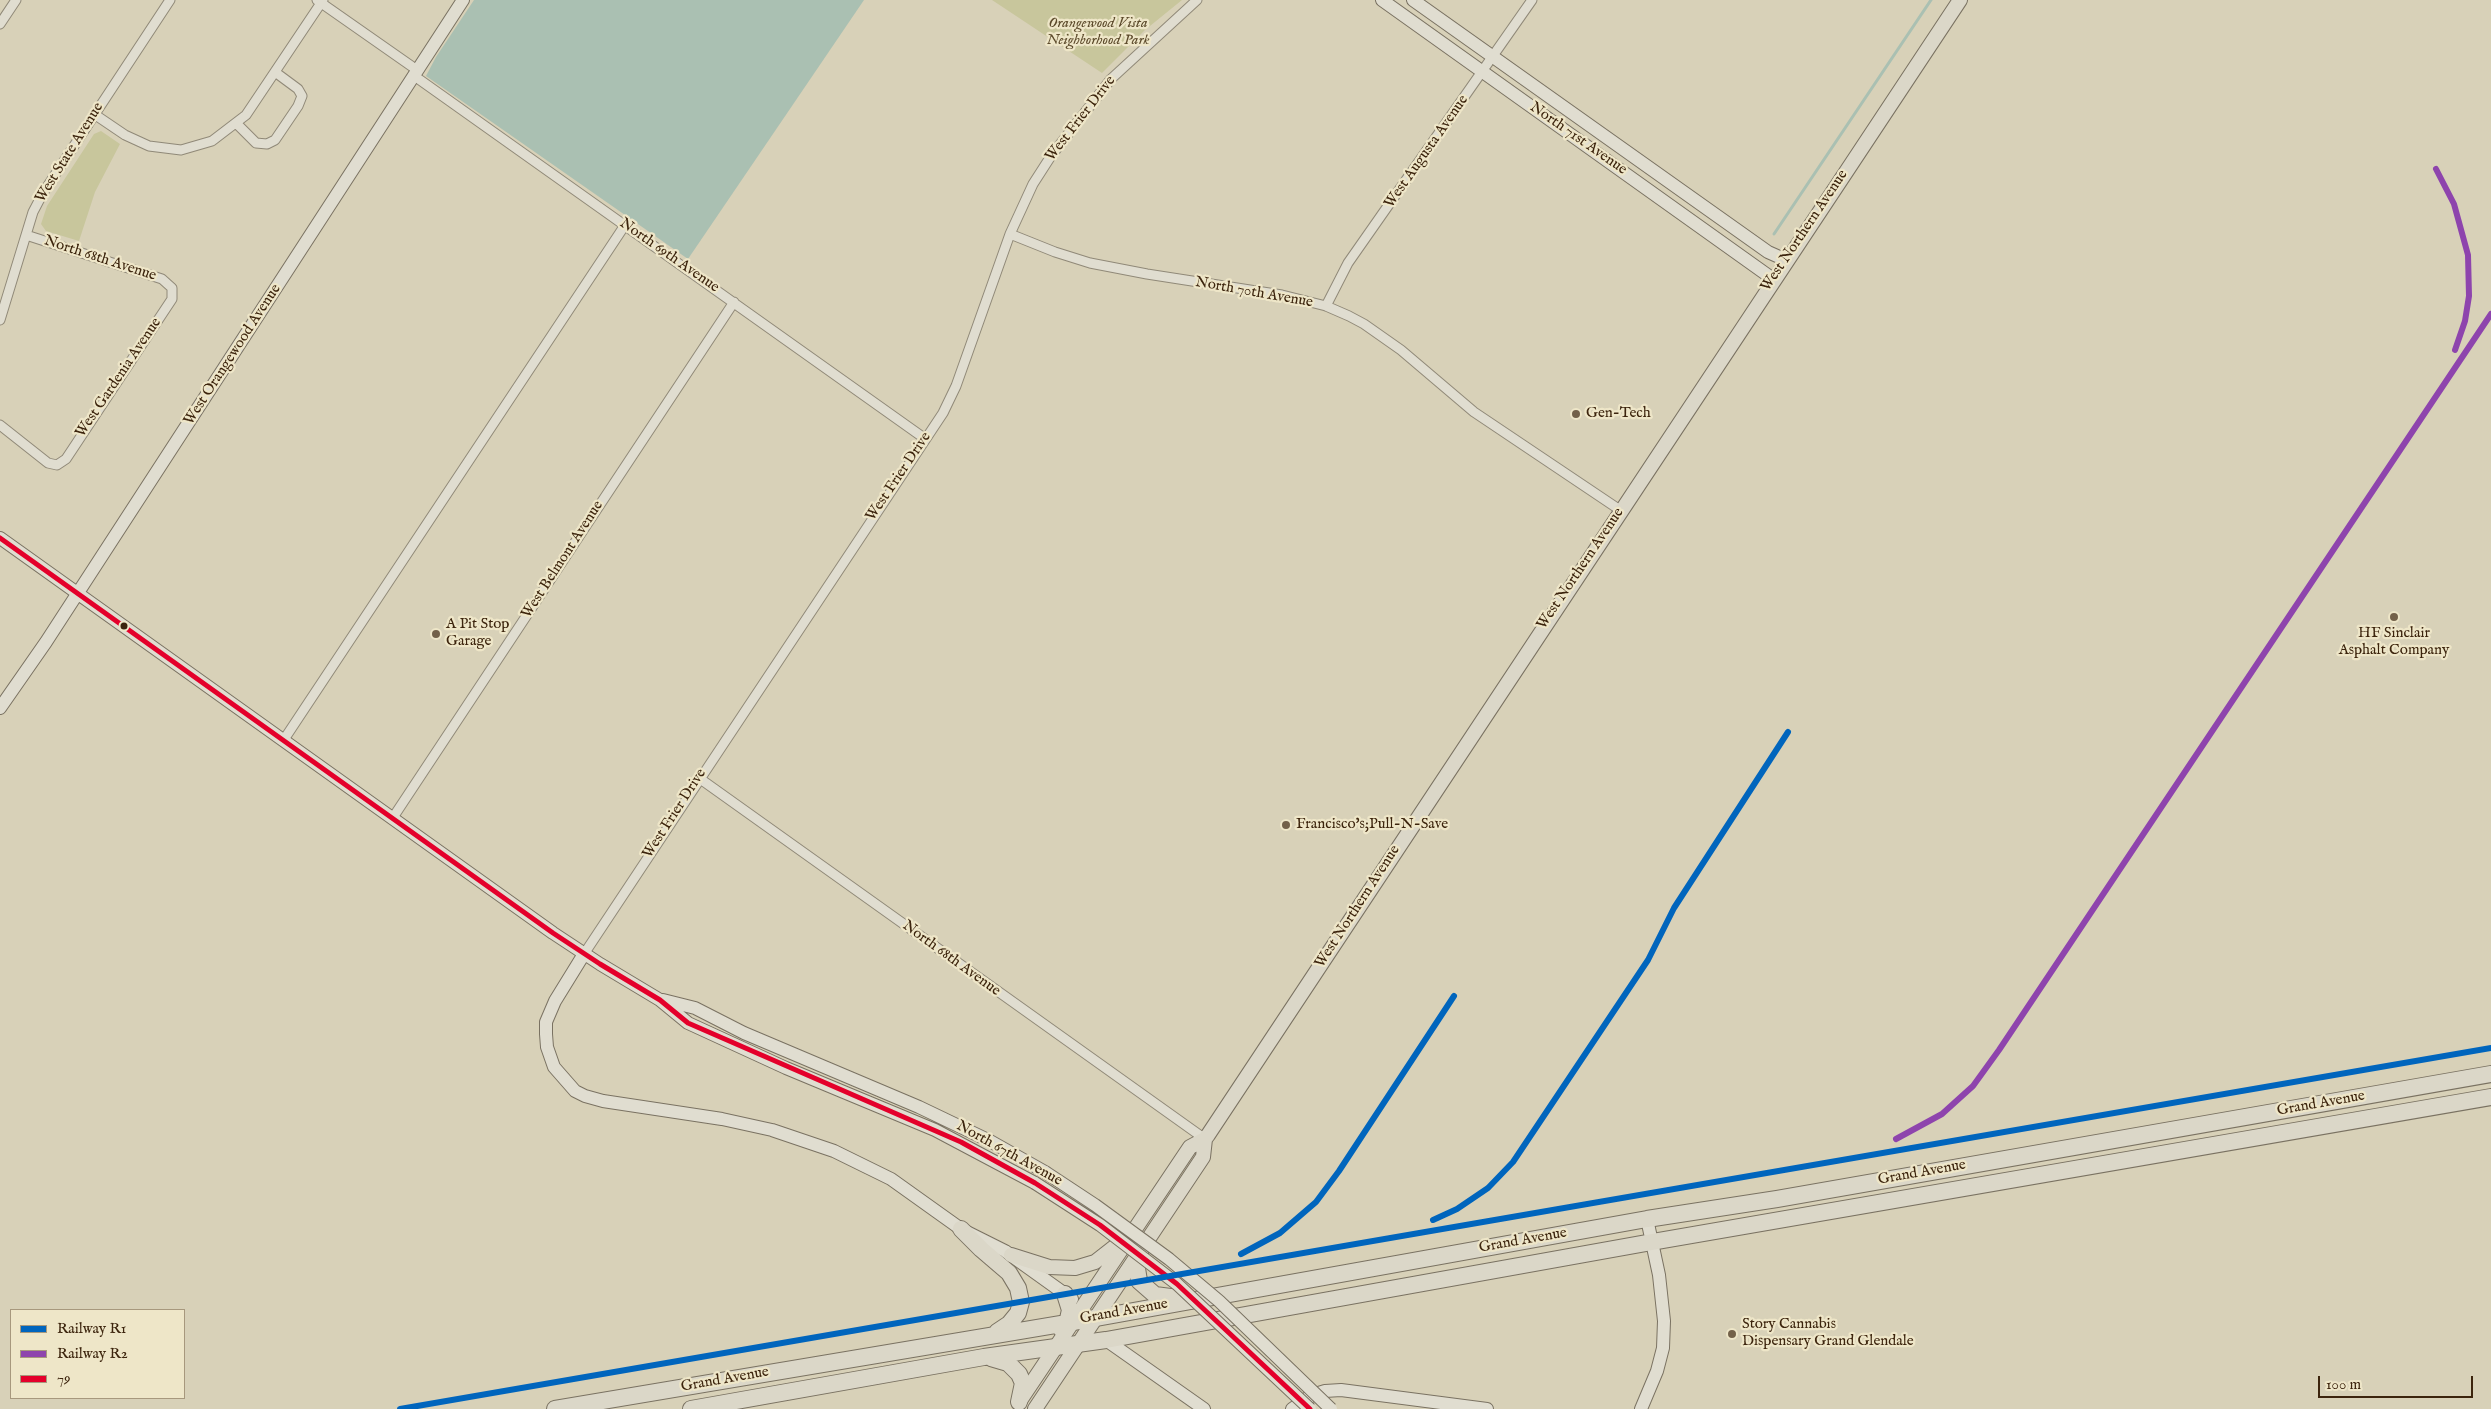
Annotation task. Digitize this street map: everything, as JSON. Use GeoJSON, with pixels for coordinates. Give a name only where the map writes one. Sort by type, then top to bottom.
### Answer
{"type":"FeatureCollection","features":[{"type":"Feature","properties":{"kind":"highway","name":"Grand Avenue"},"geometry":{"type":"LineString","coordinates":[[555,1409],[996,1333],[1096,1318],[1647,1219],[1777,1199],[2491,1074]]}},
{"type":"Feature","properties":{"kind":"highway"},"geometry":{"type":"LineString","coordinates":[[2420,1087],[2423,1109]]}},
{"type":"Feature","properties":{"kind":"highway","name":"Grand Avenue"},"geometry":{"type":"LineString","coordinates":[[691,1409],[984,1357],[1106,1340],[1652,1242],[2491,1097]]}},
{"type":"Feature","properties":{"kind":"highway"},"geometry":{"type":"LineString","coordinates":[[1939,1171],[1943,1192]]}},
{"type":"Feature","properties":{"kind":"highway"},"geometry":{"type":"LineString","coordinates":[[961,1229],[1009,1273],[1018,1288],[1021,1302],[1018,1313],[1009,1324],[996,1333]]}},
{"type":"Feature","properties":{"kind":"highway"},"geometry":{"type":"LineString","coordinates":[[1141,1249],[1136,1262],[1136,1275],[1149,1291],[1161,1297],[1208,1297]]}},
{"type":"Feature","properties":{"kind":"highway"},"geometry":{"type":"LineString","coordinates":[[1036,1349],[1069,1322],[1070,1305],[1065,1294]]}},
{"type":"Feature","properties":{"kind":"highway"},"geometry":{"type":"LineString","coordinates":[[984,1357],[1008,1363],[1019,1374],[1023,1383],[1018,1406]]}},
{"type":"Feature","properties":{"kind":"main road","name":"West Orangewood Avenue"},"geometry":{"type":"LineString","coordinates":[[0,708],[22,679],[463,0]]}},
{"type":"Feature","properties":{"kind":"main road","name":"North 71st Avenue"},"geometry":{"type":"LineString","coordinates":[[1382,0],[1773,279]]}},
{"type":"Feature","properties":{"kind":"main road","name":"North 71st Avenue"},"geometry":{"type":"LineString","coordinates":[[1413,0],[1768,252],[1786,260]]}},
{"type":"Feature","properties":{"kind":"main road","name":"West Northern Avenue"},"geometry":{"type":"LineString","coordinates":[[1035,1409],[1203,1156],[1205,1139],[1773,279],[1960,0]]}},
{"type":"Feature","properties":{"kind":"main road","name":"North 67th Avenue"},"geometry":{"type":"LineString","coordinates":[[0,538],[392,819],[584,954],[660,1000],[688,1023],[786,1068],[935,1130],[1035,1183],[1100,1226],[1177,1284],[1310,1409]]}},
{"type":"Feature","properties":{"kind":"main road"},"geometry":{"type":"LineString","coordinates":[[584,954],[555,1001],[546,1022],[546,1047],[554,1067],[575,1091],[603,1102],[722,1119],[794,1135],[871,1168],[907,1189],[961,1229],[994,1244],[1011,1255],[1096,1318]]}},
{"type":"Feature","properties":{"kind":"main road","name":"North 67th Avenue"},"geometry":{"type":"LineString","coordinates":[[660,1000],[695,1008],[787,1052],[918,1107],[990,1141],[1045,1172],[1095,1205],[1169,1259],[1219,1301],[1331,1409]]}},
{"type":"Feature","properties":{"kind":"main road","name":"West Northern Avenue"},"geometry":{"type":"LineString","coordinates":[[1018,1406],[1056,1347],[1069,1322],[1082,1307],[1190,1147],[1205,1139]]}},
{"type":"Feature","properties":{"kind":"main road"},"geometry":{"type":"LineString","coordinates":[[1641,1409],[1657,1371],[1663,1348],[1663,1302],[1647,1219]]}},
{"type":"Feature","properties":{"kind":"main road"},"geometry":{"type":"LineString","coordinates":[[1011,1255],[1050,1267],[1066,1269],[1085,1266],[1105,1257],[1140,1220]]}},
{"type":"Feature","properties":{"kind":"main road"},"geometry":{"type":"LineString","coordinates":[[1094,1289],[1092,1308],[1106,1340],[1204,1409]]}},
{"type":"Feature","properties":{"kind":"main road"},"geometry":{"type":"LineString","coordinates":[[1292,1409],[1312,1395],[1326,1391],[1341,1390],[1488,1409]]}},
{"type":"Feature","properties":{"kind":"street"},"geometry":{"type":"LineString","coordinates":[[0,24],[16,0]]}},
{"type":"Feature","properties":{"kind":"street","name":"West State Avenue"},"geometry":{"type":"LineString","coordinates":[[0,320],[33,212],[47,184],[170,0]]}},
{"type":"Feature","properties":{"kind":"street","name":"West Frier Drive"},"geometry":{"type":"LineString","coordinates":[[584,954],[924,438],[943,413],[956,386],[1010,234],[1033,184],[1090,103],[1128,62],[1197,0]]}},
{"type":"Feature","properties":{"kind":"street","name":"West Augusta Avenue"},"geometry":{"type":"LineString","coordinates":[[1326,306],[1348,263],[1494,57],[1532,0]]}},
{"type":"Feature","properties":{"kind":"street"},"geometry":{"type":"LineString","coordinates":[[94,114],[139,143],[182,150],[212,141],[237,124],[246,114],[320,1]]}},
{"type":"Feature","properties":{"kind":"street","name":"North 69th Avenue"},"geometry":{"type":"LineString","coordinates":[[320,1],[624,225],[924,438]]}},
{"type":"Feature","properties":{"kind":"street"},"geometry":{"type":"LineString","coordinates":[[237,124],[256,143],[266,144],[274,140],[298,106],[302,96],[298,89],[274,72]]}},
{"type":"Feature","properties":{"kind":"street"},"geometry":{"type":"LineString","coordinates":[[283,741],[624,225]]}},
{"type":"Feature","properties":{"kind":"street","name":"North 70th Avenue"},"geometry":{"type":"LineString","coordinates":[[1010,234],[1055,252],[1090,263],[1282,295],[1326,306],[1377,332],[1474,412],[1620,510]]}},
{"type":"Feature","properties":{"kind":"street","name":"North 68th Avenue"},"geometry":{"type":"LineString","coordinates":[[26,235],[162,279],[172,288]]}},
{"type":"Feature","properties":{"kind":"street","name":"West Gardenia Avenue"},"geometry":{"type":"LineString","coordinates":[[0,425],[48,463],[58,465],[66,459],[172,299],[172,288]]}},
{"type":"Feature","properties":{"kind":"street","name":"West Belmont Avenue"},"geometry":{"type":"LineString","coordinates":[[392,819],[734,302]]}},
{"type":"Feature","properties":{"kind":"street","name":"North 68th Avenue"},"geometry":{"type":"LineString","coordinates":[[699,778],[1205,1139]]}},
{"type":"Feature","properties":{"kind":"green space","name":"Orangewood Vista Neighborhood Park"},"geometry":{"type":"Polygon","coordinates":[[[992,0],[1182,0],[1145,30],[1102,73],[992,0]]]}},
{"type":"Feature","properties":{"kind":"green space"},"geometry":{"type":"Polygon","coordinates":[[[101,131],[120,144],[95,192],[79,241],[46,231],[41,224],[47,206],[94,134],[101,131]]]}},
{"type":"Feature","properties":{"kind":"shaded area"},"geometry":{"type":"Polygon","coordinates":[[[474,0],[864,0],[688,259],[426,76],[436,57],[474,0]]]}},
{"type":"Feature","properties":{"kind":"waterway"},"geometry":{"type":"LineString","coordinates":[[1774,234],[1931,0]]}},
{"type":"Feature","properties":{"kind":"rail line","name":"R2"},"geometry":{"type":"LineString","coordinates":[[2436,169],[2454,204],[2468,255],[2469,296],[2465,321],[2455,350]]}},
{"type":"Feature","properties":{"kind":"rail line","name":"R2"},"geometry":{"type":"LineString","coordinates":[[1896,1139],[1942,1114],[1973,1086],[1999,1050],[2491,314]]}},
{"type":"Feature","properties":{"kind":"rail line","name":"R1"},"geometry":{"type":"LineString","coordinates":[[1433,1220],[1457,1209],[1488,1188],[1513,1162],[1648,960],[1674,908],[1788,732]]}},
{"type":"Feature","properties":{"kind":"rail line","name":"R1"},"geometry":{"type":"LineString","coordinates":[[1241,1254],[1280,1233],[1316,1202],[1339,1171],[1454,996]]}},
{"type":"Feature","properties":{"kind":"rail line","name":"R1"},"geometry":{"type":"LineString","coordinates":[[400,1409],[2491,1048]]}},
{"type":"Feature","properties":{"kind":"transit line","name":"79"},"geometry":{"type":"LineString","coordinates":[[0,538],[553,933],[660,1000],[688,1023],[961,1142],[1035,1183],[1100,1225],[1177,1284],[1310,1409]]}},
{"type":"Feature","properties":{"kind":"place","name":"Gen-Tech"},"geometry":{"type":"Point","coordinates":[1576,414]}},
{"type":"Feature","properties":{"kind":"place","name":"HF Sinclair Asphalt Company"},"geometry":{"type":"Point","coordinates":[2394,617]}},
{"type":"Feature","properties":{"kind":"place","name":"A Pit Stop Garage"},"geometry":{"type":"Point","coordinates":[436,634]}},
{"type":"Feature","properties":{"kind":"place","name":"Francisco's;Pull-N-Save"},"geometry":{"type":"Point","coordinates":[1286,825]}},
{"type":"Feature","properties":{"kind":"place","name":"Story Cannabis Dispensary Grand Glendale"},"geometry":{"type":"Point","coordinates":[1732,1334]}}]}
